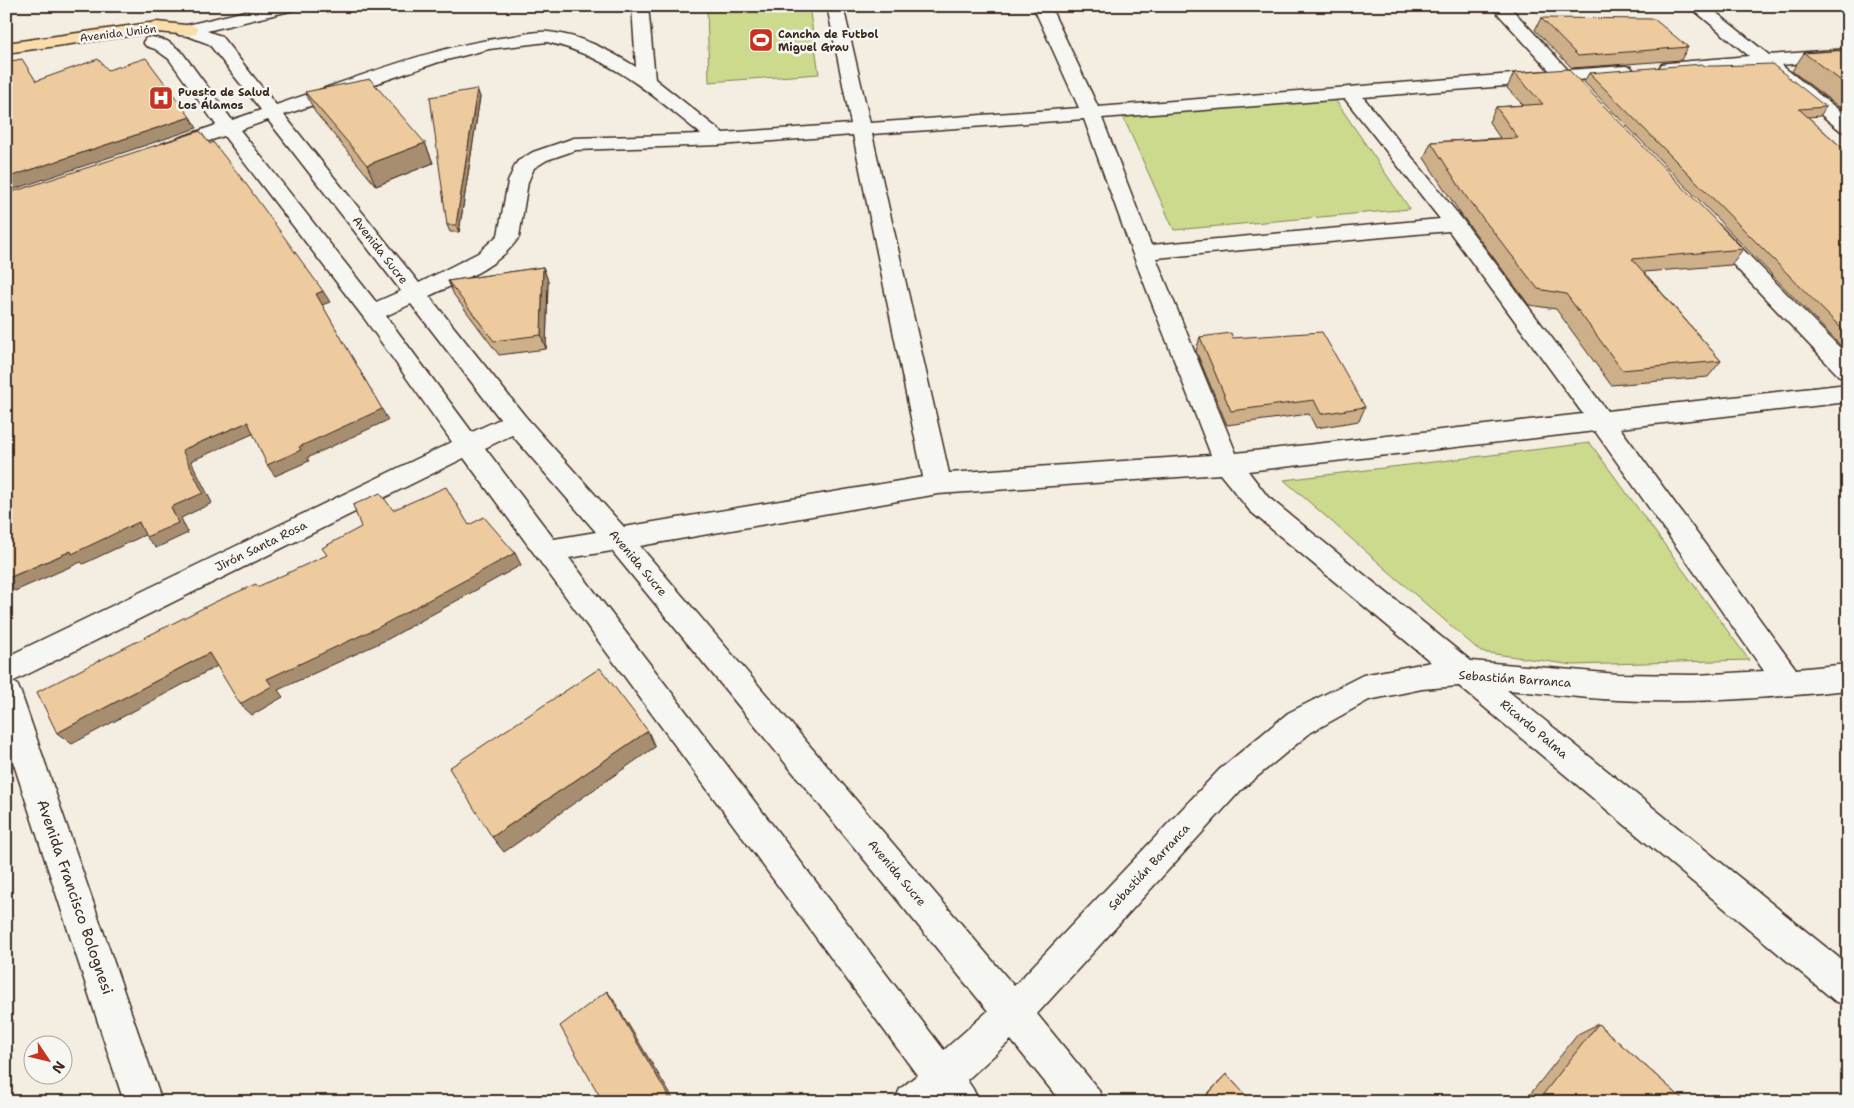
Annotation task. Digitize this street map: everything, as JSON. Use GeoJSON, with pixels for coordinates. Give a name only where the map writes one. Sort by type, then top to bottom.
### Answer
{"type":"FeatureCollection","features":[{"type":"Feature","properties":{"kind":"main road","name":"Avenida Unión"},"geometry":{"type":"LineString","coordinates":[[6,48],[157,27],[188,30]]}},
{"type":"Feature","properties":{"kind":"main road","name":"Avenida Unión"},"geometry":{"type":"LineString","coordinates":[[6,65],[152,42]]}},
{"type":"Feature","properties":{"kind":"street","name":"Avenida Unión"},"geometry":{"type":"LineString","coordinates":[[188,30],[288,6]]}},
{"type":"Feature","properties":{"kind":"street"},"geometry":{"type":"LineString","coordinates":[[640,6],[646,81]]}},
{"type":"Feature","properties":{"kind":"street"},"geometry":{"type":"LineString","coordinates":[[835,6],[938,484]]}},
{"type":"Feature","properties":{"kind":"street","name":"Ricardo Palma"},"geometry":{"type":"LineString","coordinates":[[1041,6],[1091,112],[1143,252],[1227,464],[1259,504],[1848,988]]}},
{"type":"Feature","properties":{"kind":"street"},"geometry":{"type":"LineString","coordinates":[[1499,6],[1583,96]]}},
{"type":"Feature","properties":{"kind":"street"},"geometry":{"type":"LineString","coordinates":[[1698,6],[1848,127]]}},
{"type":"Feature","properties":{"kind":"street"},"geometry":{"type":"LineString","coordinates":[[152,42],[188,30]]}},
{"type":"Feature","properties":{"kind":"street","name":"Avenida Sucre"},"geometry":{"type":"LineString","coordinates":[[188,30],[215,40],[516,422],[619,540],[1085,1102]]}},
{"type":"Feature","properties":{"kind":"street"},"geometry":{"type":"LineString","coordinates":[[154,153],[433,58],[489,44],[546,36],[577,44],[606,56],[646,81],[719,139]]}},
{"type":"Feature","properties":{"kind":"street"},"geometry":{"type":"LineString","coordinates":[[152,42],[161,45],[175,55],[228,128],[372,313],[468,445],[951,1090]]}},
{"type":"Feature","properties":{"kind":"street"},"geometry":{"type":"LineString","coordinates":[[372,313],[415,294],[486,258],[508,237],[518,182],[525,165],[540,156],[574,144],[719,139],[1350,93],[1563,75],[1766,62],[1848,54]]}},
{"type":"Feature","properties":{"kind":"street"},"geometry":{"type":"LineString","coordinates":[[1350,93],[1455,224],[1601,421],[1789,683]]}},
{"type":"Feature","properties":{"kind":"street"},"geometry":{"type":"LineString","coordinates":[[1698,216],[1848,371]]}},
{"type":"Feature","properties":{"kind":"street"},"geometry":{"type":"LineString","coordinates":[[1143,252],[1455,224]]}},
{"type":"Feature","properties":{"kind":"street"},"geometry":{"type":"LineString","coordinates":[[548,551],[938,484],[1227,464],[1848,394]]}},
{"type":"Feature","properties":{"kind":"street","name":"Jirón Santa Rosa"},"geometry":{"type":"LineString","coordinates":[[6,671],[516,422]]}},
{"type":"Feature","properties":{"kind":"street","name":"Sebastián Barranca"},"geometry":{"type":"LineString","coordinates":[[913,1102],[951,1090],[1013,1013],[1230,780],[1299,723],[1363,688],[1422,676],[1466,673],[1617,687],[1696,688],[1789,683],[1848,677]]}},
{"type":"Feature","properties":{"kind":"street","name":"Avenida Francisco Bolognesi"},"geometry":{"type":"LineString","coordinates":[[6,693],[143,1102]]}},
{"type":"Feature","properties":{"kind":"green space","name":"Cancha de Futbol Miguel Grau"},"geometry":{"type":"Polygon","coordinates":[[[707,6],[809,6],[819,74],[709,82],[707,6]]]}},
{"type":"Feature","properties":{"kind":"green space"},"geometry":{"type":"Polygon","coordinates":[[[1332,95],[1410,209],[1174,230],[1121,112],[1332,95]]]}},
{"type":"Feature","properties":{"kind":"green space"},"geometry":{"type":"Polygon","coordinates":[[[1590,443],[1749,660],[1573,665],[1481,652],[1284,480],[1590,443]]]}},
{"type":"Feature","properties":{"kind":"building"},"geometry":{"type":"Polygon","coordinates":[[[1541,18],[1654,19],[1688,47],[1578,56],[1541,18]]]}},
{"type":"Feature","properties":{"kind":"building"},"geometry":{"type":"Polygon","coordinates":[[[1848,50],[1848,86],[1804,53],[1848,50]]]}},
{"type":"Feature","properties":{"kind":"building"},"geometry":{"type":"Polygon","coordinates":[[[146,58],[190,117],[6,178],[6,62],[22,59],[36,81],[98,59],[108,70],[146,58]]]}},
{"type":"Feature","properties":{"kind":"building"},"geometry":{"type":"Polygon","coordinates":[[[1702,64],[1705,66],[1716,66],[1772,64],[1826,107],[1799,109],[1848,153],[1848,335],[1589,73],[1702,64]]]}},
{"type":"Feature","properties":{"kind":"building"},"geometry":{"type":"Polygon","coordinates":[[[1568,69],[1743,249],[1632,259],[1721,361],[1622,370],[1566,294],[1538,289],[1467,198],[1431,142],[1518,138],[1496,107],[1543,104],[1514,73],[1568,69]]]}},
{"type":"Feature","properties":{"kind":"building"},"geometry":{"type":"Polygon","coordinates":[[[370,79],[425,143],[367,165],[305,92],[370,79]]]}},
{"type":"Feature","properties":{"kind":"building"},"geometry":{"type":"Polygon","coordinates":[[[477,89],[456,225],[447,225],[430,97],[477,89]]]}},
{"type":"Feature","properties":{"kind":"building"},"geometry":{"type":"Polygon","coordinates":[[[200,131],[210,144],[213,142],[246,184],[323,291],[316,294],[382,409],[299,447],[301,450],[267,465],[248,422],[182,450],[203,493],[171,507],[178,523],[146,537],[139,522],[72,554],[71,551],[6,579],[6,194],[200,131]]]}},
{"type":"Feature","properties":{"kind":"building"},"geometry":{"type":"Polygon","coordinates":[[[543,267],[541,335],[494,341],[448,281],[543,267]]]}},
{"type":"Feature","properties":{"kind":"building"},"geometry":{"type":"Polygon","coordinates":[[[1322,332],[1365,407],[1321,414],[1314,400],[1231,411],[1200,337],[1231,333],[1233,338],[1322,332]]]}},
{"type":"Feature","properties":{"kind":"building"},"geometry":{"type":"Polygon","coordinates":[[[446,487],[469,525],[484,517],[515,553],[379,627],[267,679],[272,686],[240,704],[209,653],[57,733],[37,692],[215,602],[256,584],[257,587],[327,555],[322,548],[361,527],[353,505],[380,493],[393,510],[446,487]]]}},
{"type":"Feature","properties":{"kind":"building"},"geometry":{"type":"Polygon","coordinates":[[[600,668],[648,731],[492,837],[449,768],[600,668]]]}},
{"type":"Feature","properties":{"kind":"building"},"geometry":{"type":"Polygon","coordinates":[[[607,991],[669,1097],[663,1102],[603,1102],[560,1026],[607,991]]]}},
{"type":"Feature","properties":{"kind":"building"},"geometry":{"type":"Polygon","coordinates":[[[1598,1024],[1686,1102],[1537,1102],[1598,1024]]]}},
{"type":"Feature","properties":{"kind":"building"},"geometry":{"type":"Polygon","coordinates":[[[1226,1074],[1252,1102],[1201,1102],[1226,1074]]]}},
{"type":"Feature","properties":{"kind":"place","name":"Cancha de Futbol Miguel Grau"},"geometry":{"type":"Point","coordinates":[761,40]}},
{"type":"Feature","properties":{"kind":"place","name":"Puesto de Salud Los Álamos"},"geometry":{"type":"Point","coordinates":[161,98]}}]}
